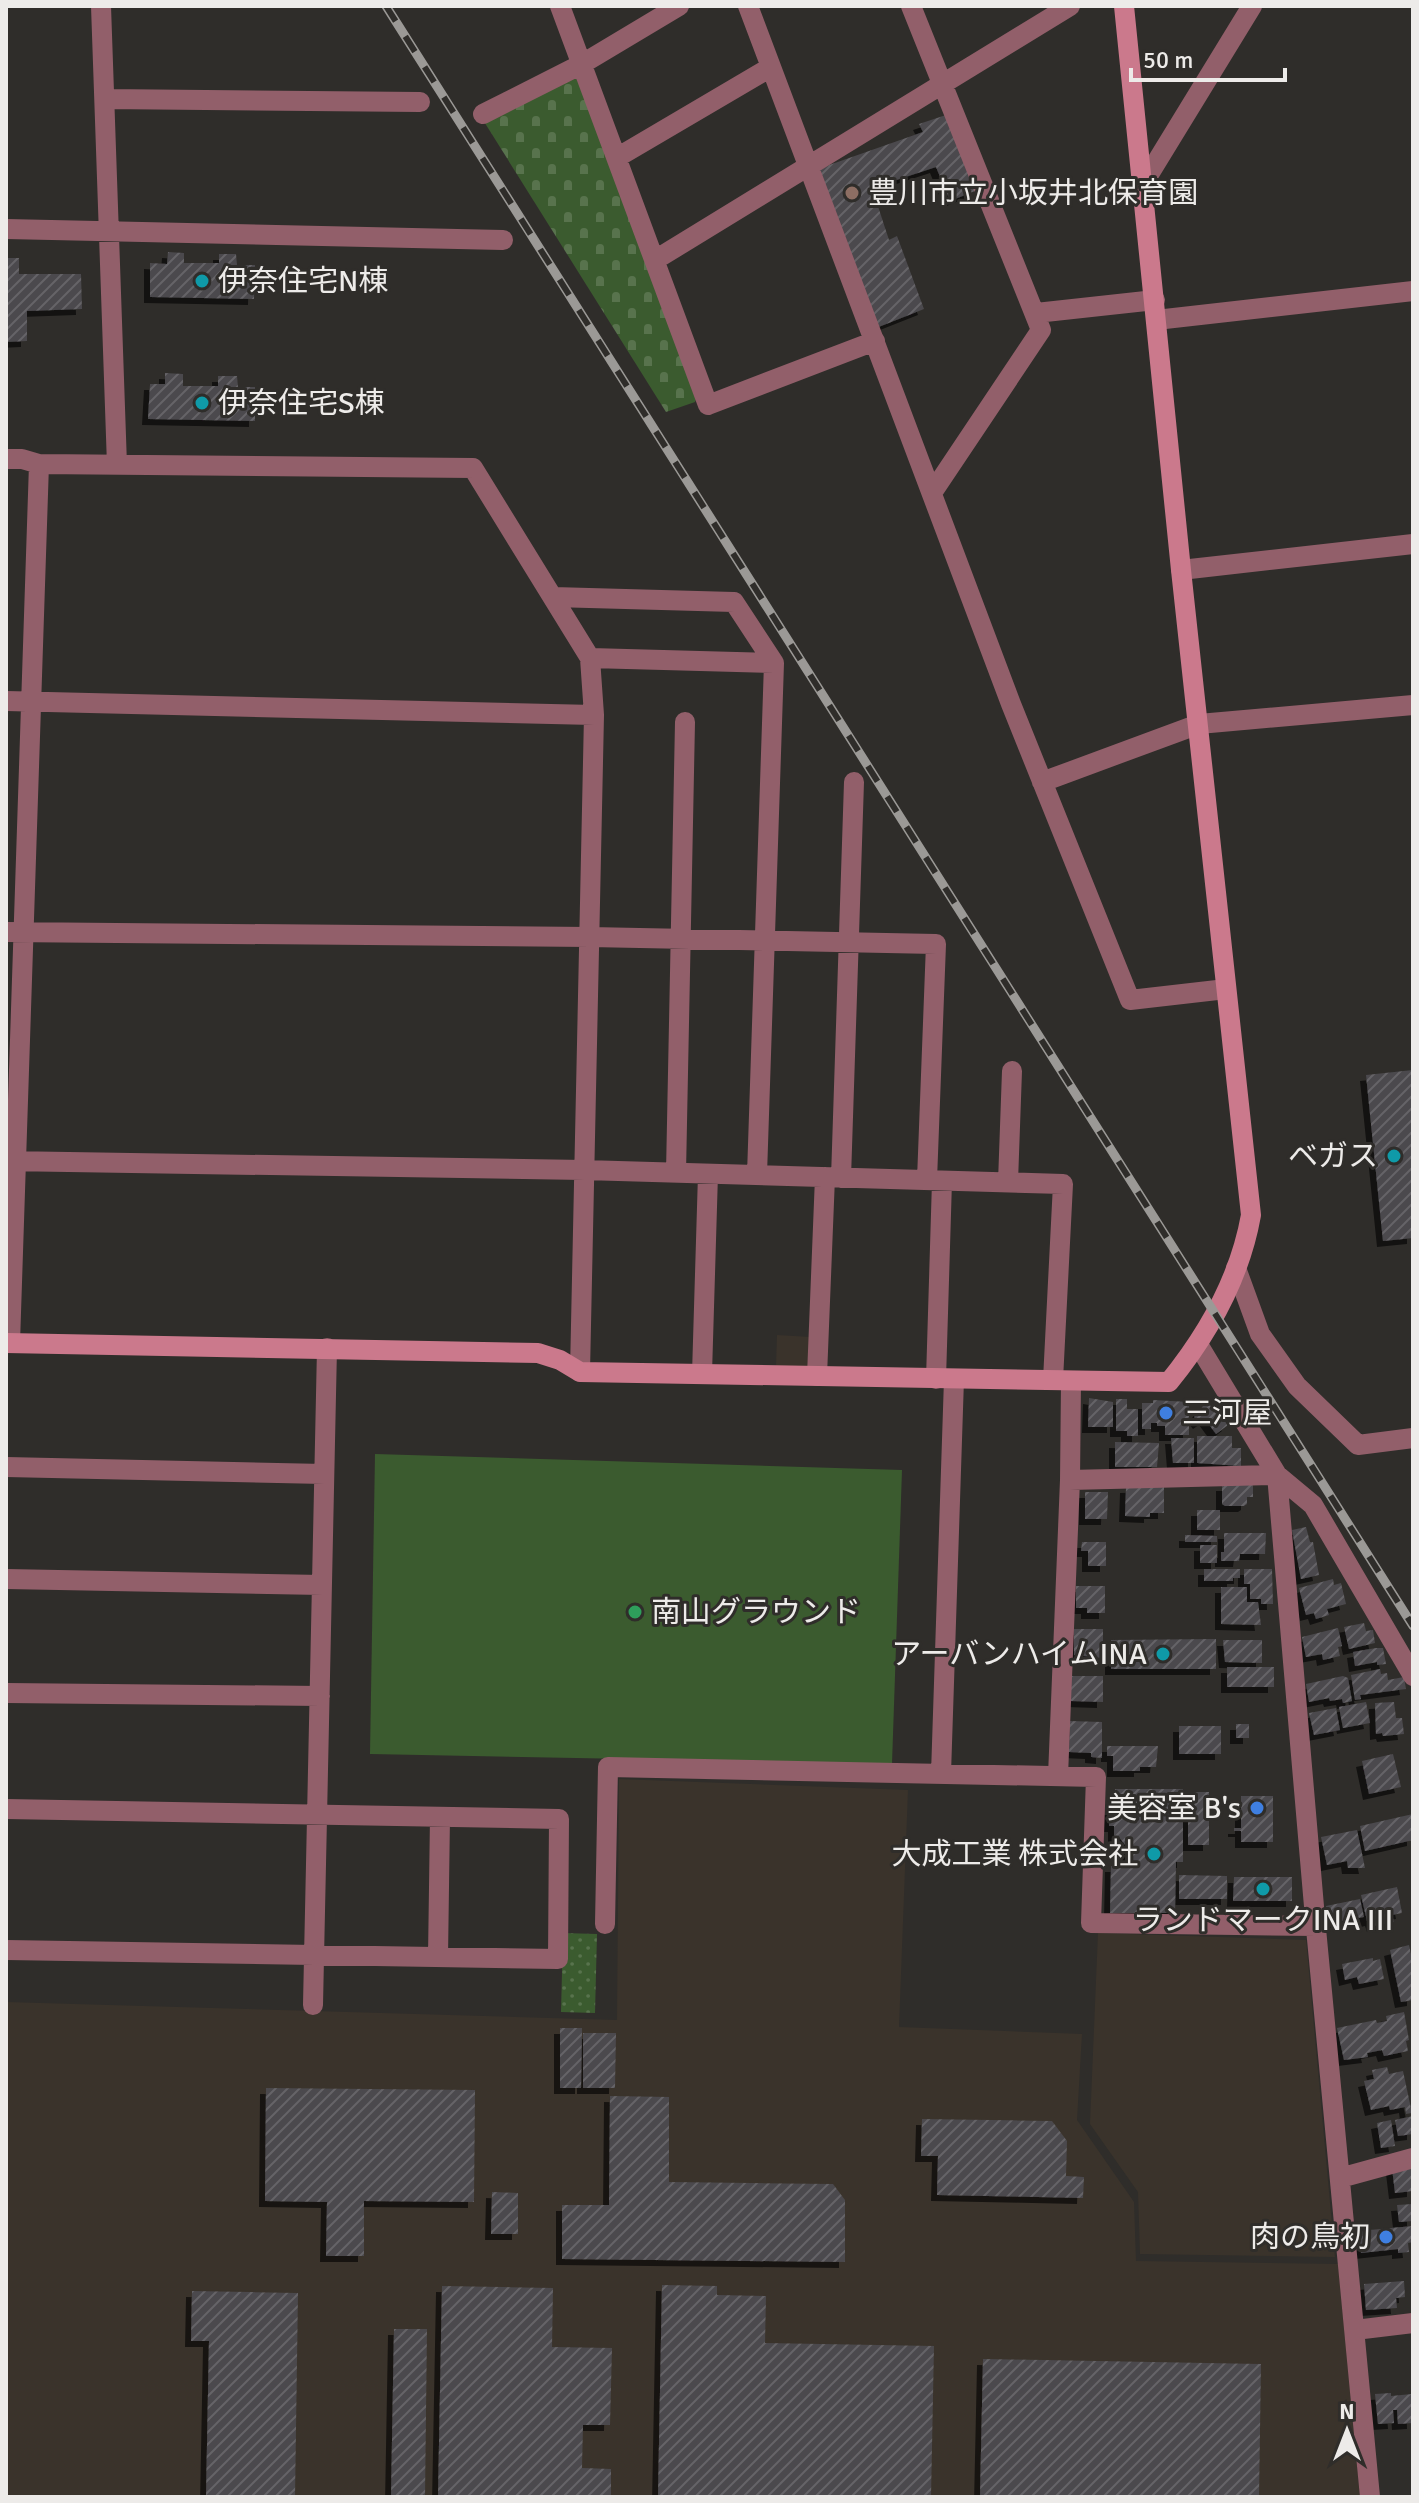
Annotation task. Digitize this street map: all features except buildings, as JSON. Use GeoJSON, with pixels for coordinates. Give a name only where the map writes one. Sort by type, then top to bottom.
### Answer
{"type":"FeatureCollection","features":[{"type":"Feature","properties":{"kind":"street"},"geometry":{"type":"LineString","coordinates":[[101,6],[117,465]]}},
{"type":"Feature","properties":{"kind":"street"},"geometry":{"type":"LineString","coordinates":[[560,6],[708,405],[875,341]]}},
{"type":"Feature","properties":{"kind":"street"},"geometry":{"type":"LineString","coordinates":[[483,114],[582,64],[679,6]]}},
{"type":"Feature","properties":{"kind":"street"},"geometry":{"type":"LineString","coordinates":[[748,6],[1042,782],[1130,1000],[1226,989]]}},
{"type":"Feature","properties":{"kind":"street"},"geometry":{"type":"LineString","coordinates":[[911,6],[1041,330],[932,493]]}},
{"type":"Feature","properties":{"kind":"street"},"geometry":{"type":"LineString","coordinates":[[655,260],[1070,6]]}},
{"type":"Feature","properties":{"kind":"street"},"geometry":{"type":"LineString","coordinates":[[39,464],[31,702],[15,932],[8,1343],[538,1353],[560,1360],[580,1372],[1169,1382],[1199,1346],[1246,1245],[1251,1215],[1124,6]]}},
{"type":"Feature","properties":{"kind":"street"},"geometry":{"type":"LineString","coordinates":[[1143,184],[1252,6]]}},
{"type":"Feature","properties":{"kind":"street"},"geometry":{"type":"LineString","coordinates":[[618,157],[771,67]]}},
{"type":"Feature","properties":{"kind":"street"},"geometry":{"type":"LineString","coordinates":[[105,99],[420,102]]}},
{"type":"Feature","properties":{"kind":"street"},"geometry":{"type":"LineString","coordinates":[[6,229],[503,240]]}},
{"type":"Feature","properties":{"kind":"street"},"geometry":{"type":"LineString","coordinates":[[1036,313],[1155,310],[1413,291]]}},
{"type":"Feature","properties":{"kind":"street"},"geometry":{"type":"LineString","coordinates":[[6,459],[39,464],[473,468],[590,658],[594,715],[580,1372]]}},
{"type":"Feature","properties":{"kind":"street"},"geometry":{"type":"LineString","coordinates":[[1181,570],[1413,544]]}},
{"type":"Feature","properties":{"kind":"street"},"geometry":{"type":"LineString","coordinates":[[553,597],[734,602],[774,663],[757,1175]]}},
{"type":"Feature","properties":{"kind":"street"},"geometry":{"type":"LineString","coordinates":[[590,658],[774,663]]}},
{"type":"Feature","properties":{"kind":"street"},"geometry":{"type":"LineString","coordinates":[[6,701],[594,715]]}},
{"type":"Feature","properties":{"kind":"street"},"geometry":{"type":"LineString","coordinates":[[1042,782],[1199,724],[1413,705]]}},
{"type":"Feature","properties":{"kind":"street"},"geometry":{"type":"LineString","coordinates":[[676,1173],[685,722]]}},
{"type":"Feature","properties":{"kind":"street"},"geometry":{"type":"LineString","coordinates":[[817,1376],[849,942],[854,782]]}},
{"type":"Feature","properties":{"kind":"street"},"geometry":{"type":"LineString","coordinates":[[15,932],[590,937],[936,944],[934,1180],[945,1379],[941,1774]]}},
{"type":"Feature","properties":{"kind":"street"},"geometry":{"type":"LineString","coordinates":[[1008,1182],[1012,1071]]}},
{"type":"Feature","properties":{"kind":"street"},"geometry":{"type":"LineString","coordinates":[[11,1161],[584,1170],[1063,1184],[1062,1380],[1070,1480],[1058,1776]]}},
{"type":"Feature","properties":{"kind":"street"},"geometry":{"type":"LineString","coordinates":[[702,1374],[708,1174]]}},
{"type":"Feature","properties":{"kind":"street"},"geometry":{"type":"LineString","coordinates":[[1236,1268],[1260,1334],[1297,1386],[1358,1445],[1413,1438]]}},
{"type":"Feature","properties":{"kind":"street"},"geometry":{"type":"LineString","coordinates":[[1199,1346],[1277,1475],[1313,1505],[1413,1676]]}},
{"type":"Feature","properties":{"kind":"street"},"geometry":{"type":"LineString","coordinates":[[313,2005],[327,1348]]}},
{"type":"Feature","properties":{"kind":"street"},"geometry":{"type":"LineString","coordinates":[[6,1467],[324,1474]]}},
{"type":"Feature","properties":{"kind":"street"},"geometry":{"type":"LineString","coordinates":[[1070,1480],[1277,1475]]}},
{"type":"Feature","properties":{"kind":"street"},"geometry":{"type":"LineString","coordinates":[[1277,1475],[1370,2497]]}},
{"type":"Feature","properties":{"kind":"street"},"geometry":{"type":"LineString","coordinates":[[6,1579],[322,1585]]}},
{"type":"Feature","properties":{"kind":"street"},"geometry":{"type":"LineString","coordinates":[[6,1693],[320,1696]]}},
{"type":"Feature","properties":{"kind":"street"},"geometry":{"type":"LineString","coordinates":[[605,1924],[608,1767],[1096,1777],[1091,1923],[1316,1926]]}},
{"type":"Feature","properties":{"kind":"street"},"geometry":{"type":"LineString","coordinates":[[6,1809],[559,1819],[558,1959],[6,1950]]}},
{"type":"Feature","properties":{"kind":"street"},"geometry":{"type":"LineString","coordinates":[[438,1957],[440,1817]]}},
{"type":"Feature","properties":{"kind":"street"},"geometry":{"type":"LineString","coordinates":[[1340,2178],[1413,2158]]}},
{"type":"Feature","properties":{"kind":"street"},"geometry":{"type":"LineString","coordinates":[[1355,2330],[1413,2323]]}},
{"type":"Feature","properties":{"kind":"shaded area"},"geometry":{"type":"Polygon","coordinates":[[[777,1335],[811,1337],[810,1367],[776,1366],[777,1335]]]}},
{"type":"Feature","properties":{"kind":"shaded area"},"geometry":{"type":"Polygon","coordinates":[[[619,1779],[908,1790],[899,2027],[1082,2034],[1077,2120],[1134,2202],[1136,2261],[1338,2264],[1360,2497],[6,2497],[6,2002],[617,2020],[619,1779]]]}},
{"type":"Feature","properties":{"kind":"shaded area"},"geometry":{"type":"Polygon","coordinates":[[[1098,1933],[1306,1940],[1335,2257],[1140,2254],[1138,2192],[1090,2124],[1098,1933]]]}},
{"type":"Feature","properties":{"kind":"green space"},"geometry":{"type":"Polygon","coordinates":[[[575,74],[698,393],[695,402],[666,412],[483,120],[575,74]]]}},
{"type":"Feature","properties":{"kind":"green space","name":"南山グラウンド"},"geometry":{"type":"Polygon","coordinates":[[[375,1454],[902,1470],[892,1764],[370,1754],[375,1454]]]}},
{"type":"Feature","properties":{"kind":"green space"},"geometry":{"type":"Polygon","coordinates":[[[563,1933],[597,1934],[595,2013],[561,2012],[563,1933]]]}},
{"type":"Feature","properties":{"kind":"railway"},"geometry":{"type":"LineString","coordinates":[[386,6],[1413,1626]]}},
{"type":"Feature","properties":{"kind":"place","name":"豊川市立小坂井北保育園"},"geometry":{"type":"Point","coordinates":[852,193]}},
{"type":"Feature","properties":{"kind":"place","name":"伊奈住宅N棟"},"geometry":{"type":"Point","coordinates":[202,281]}},
{"type":"Feature","properties":{"kind":"place","name":"伊奈住宅S棟"},"geometry":{"type":"Point","coordinates":[202,403]}},
{"type":"Feature","properties":{"kind":"place","name":"ベガス"},"geometry":{"type":"Point","coordinates":[1394,1156]}},
{"type":"Feature","properties":{"kind":"place","name":"三河屋"},"geometry":{"type":"Point","coordinates":[1166,1413]}},
{"type":"Feature","properties":{"kind":"place","name":"南山グラウンド"},"geometry":{"type":"Point","coordinates":[635,1612]}},
{"type":"Feature","properties":{"kind":"place","name":"アーバンハイムINA"},"geometry":{"type":"Point","coordinates":[1163,1654]}},
{"type":"Feature","properties":{"kind":"place","name":"美容室 B's"},"geometry":{"type":"Point","coordinates":[1257,1808]}},
{"type":"Feature","properties":{"kind":"place","name":"大成工業 株式会社"},"geometry":{"type":"Point","coordinates":[1154,1854]}},
{"type":"Feature","properties":{"kind":"place","name":"ランドマークINA III"},"geometry":{"type":"Point","coordinates":[1263,1889]}},
{"type":"Feature","properties":{"kind":"place","name":"肉の鳥初"},"geometry":{"type":"Point","coordinates":[1386,2237]}}]}
